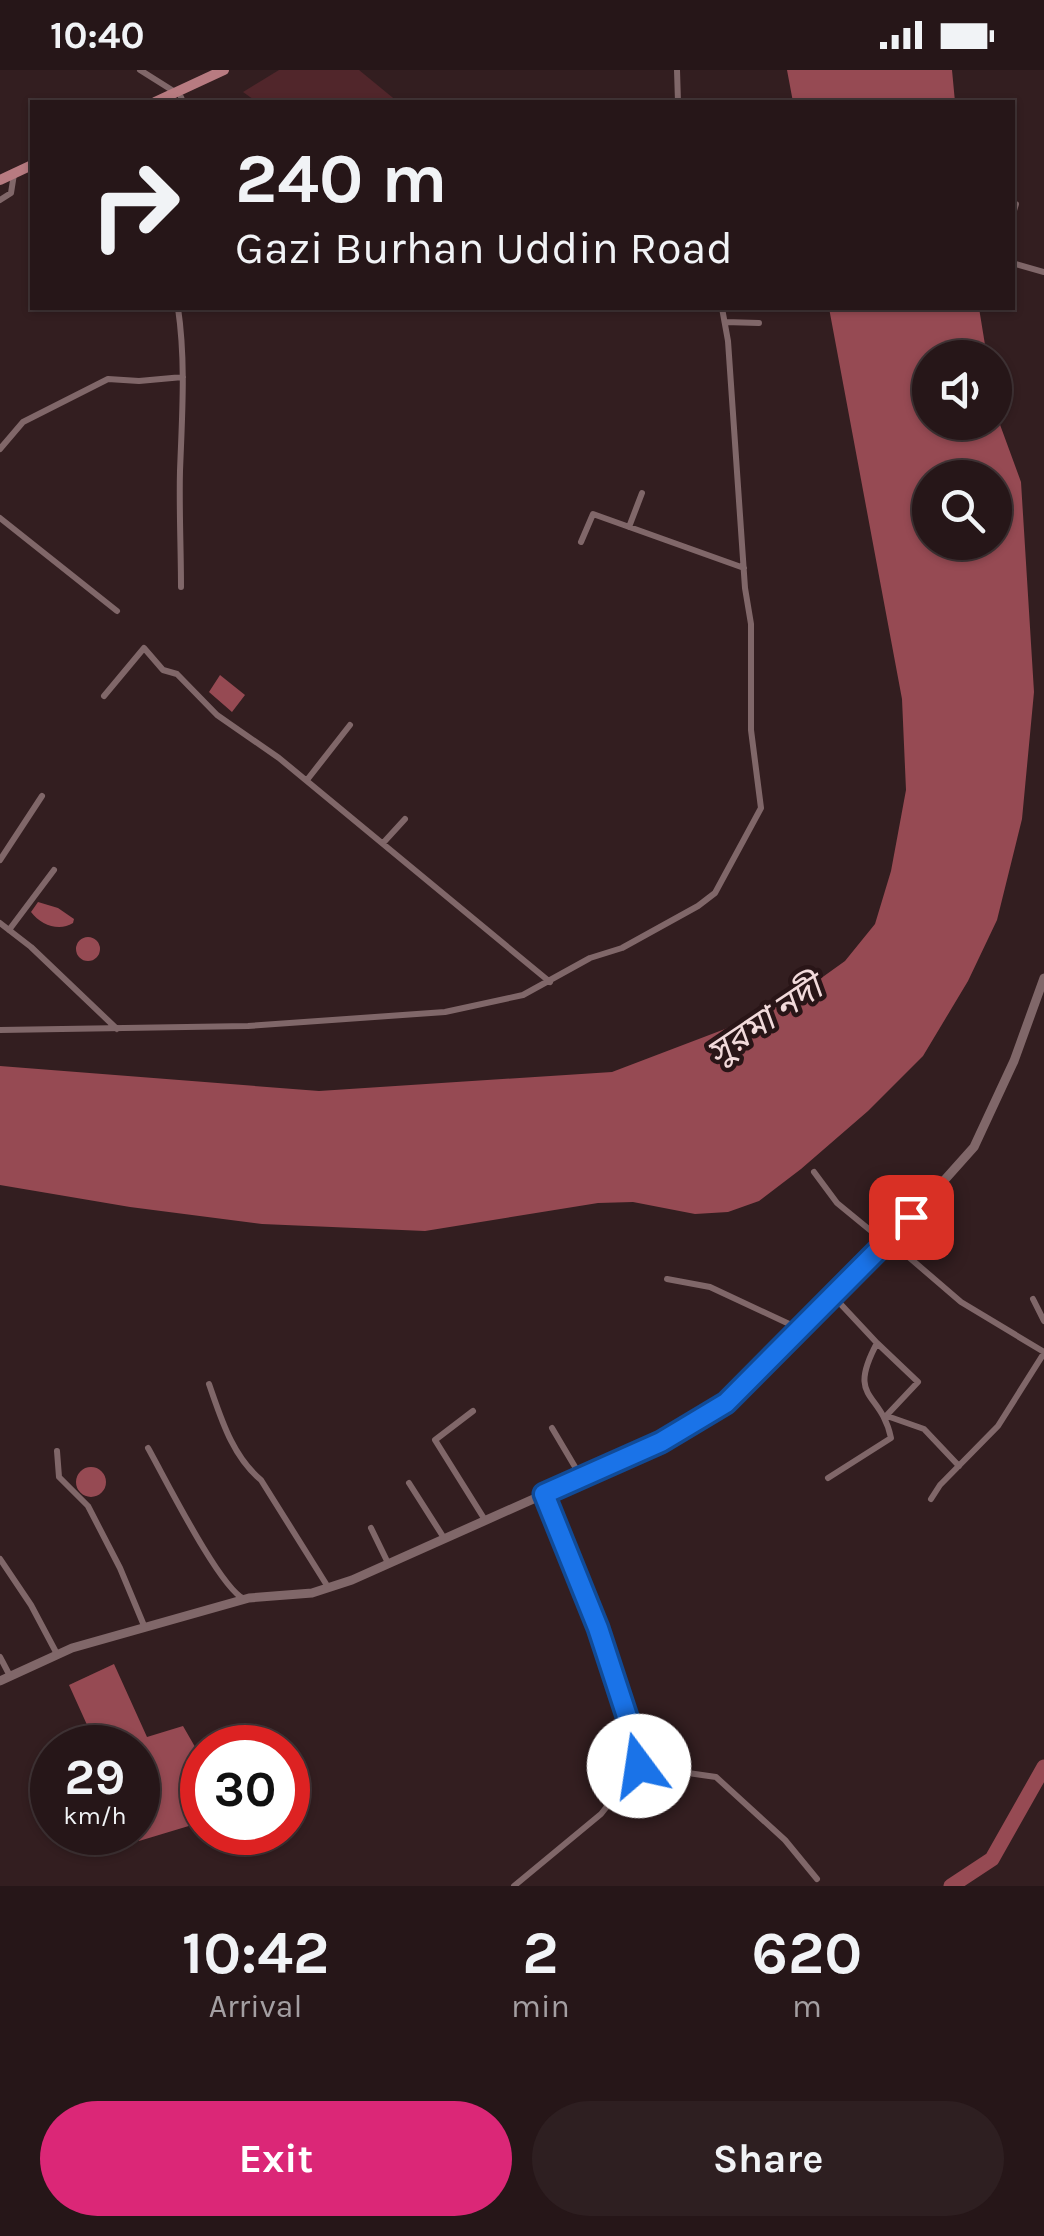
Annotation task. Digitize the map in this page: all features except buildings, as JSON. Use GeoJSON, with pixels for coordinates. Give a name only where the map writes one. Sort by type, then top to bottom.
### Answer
{"type":"FeatureCollection","features":[{"type":"Feature","properties":{"kind":"main road"},"geometry":{"type":"LineString","coordinates":[[177,99],[224,70]]}},
{"type":"Feature","properties":{"kind":"main road"},"geometry":{"type":"LineString","coordinates":[[177,99],[238,70]]}},
{"type":"Feature","properties":{"kind":"main road"},"geometry":{"type":"LineString","coordinates":[[0,177],[14,174],[30,163]]}},
{"type":"Feature","properties":{"kind":"main road"},"geometry":{"type":"LineString","coordinates":[[0,177],[30,163]]}},
{"type":"Feature","properties":{"kind":"street"},"geometry":{"type":"LineString","coordinates":[[140,70],[177,99]]}},
{"type":"Feature","properties":{"kind":"street"},"geometry":{"type":"LineString","coordinates":[[676,70],[678,100]]}},
{"type":"Feature","properties":{"kind":"street"},"geometry":{"type":"LineString","coordinates":[[0,200],[12,193],[14,174]]}},
{"type":"Feature","properties":{"kind":"street"},"geometry":{"type":"LineString","coordinates":[[1015,264],[1044,272]]}},
{"type":"Feature","properties":{"kind":"street"},"geometry":{"type":"LineString","coordinates":[[178,310],[183,377],[181,588]]}},
{"type":"Feature","properties":{"kind":"street"},"geometry":{"type":"LineString","coordinates":[[0,1030],[286,1024],[446,1012],[523,995],[590,958],[622,948],[706,900],[761,808],[751,730],[751,624],[722,310]]}},
{"type":"Feature","properties":{"kind":"street"},"geometry":{"type":"LineString","coordinates":[[724,322],[758,323]]}},
{"type":"Feature","properties":{"kind":"street"},"geometry":{"type":"LineString","coordinates":[[0,450],[23,422],[108,379],[183,377]]}},
{"type":"Feature","properties":{"kind":"street"},"geometry":{"type":"LineString","coordinates":[[629,527],[642,493]]}},
{"type":"Feature","properties":{"kind":"street"},"geometry":{"type":"LineString","coordinates":[[581,542],[593,514],[744,568]]}},
{"type":"Feature","properties":{"kind":"street"},"geometry":{"type":"LineString","coordinates":[[0,518],[117,612]]}},
{"type":"Feature","properties":{"kind":"street"},"geometry":{"type":"LineString","coordinates":[[104,696],[144,648],[162,670],[176,674],[217,715],[384,842],[550,982]]}},
{"type":"Feature","properties":{"kind":"street"},"geometry":{"type":"LineString","coordinates":[[306,780],[350,725]]}},
{"type":"Feature","properties":{"kind":"street"},"geometry":{"type":"LineString","coordinates":[[0,860],[42,796]]}},
{"type":"Feature","properties":{"kind":"street"},"geometry":{"type":"LineString","coordinates":[[384,842],[405,819]]}},
{"type":"Feature","properties":{"kind":"street"},"geometry":{"type":"LineString","coordinates":[[9,930],[54,870]]}},
{"type":"Feature","properties":{"kind":"street"},"geometry":{"type":"LineString","coordinates":[[0,923],[118,1030]]}},
{"type":"Feature","properties":{"kind":"street"},"geometry":{"type":"LineString","coordinates":[[0,1657],[5,1678],[57,1654],[245,1599],[328,1588],[661,1442],[726,1403],[889,1242],[974,1147],[1014,1062],[1044,978]]}},
{"type":"Feature","properties":{"kind":"street"},"geometry":{"type":"LineString","coordinates":[[814,1172],[838,1204],[961,1302],[1043,1352],[998,1426],[931,1499]]}},
{"type":"Feature","properties":{"kind":"street"},"geometry":{"type":"LineString","coordinates":[[667,1279],[710,1286],[801,1330]]}},
{"type":"Feature","properties":{"kind":"street"},"geometry":{"type":"LineString","coordinates":[[834,1297],[918,1382],[886,1416]]}},
{"type":"Feature","properties":{"kind":"street"},"geometry":{"type":"LineString","coordinates":[[1033,1299],[1044,1321]]}},
{"type":"Feature","properties":{"kind":"street"},"geometry":{"type":"LineString","coordinates":[[877,1344],[863,1369],[868,1396],[886,1416],[924,1429],[959,1466]]}},
{"type":"Feature","properties":{"kind":"street"},"geometry":{"type":"LineString","coordinates":[[209,1384],[226,1422],[228,1440],[261,1480],[328,1588]]}},
{"type":"Feature","properties":{"kind":"street"},"geometry":{"type":"LineString","coordinates":[[474,1412],[435,1440],[485,1520]]}},
{"type":"Feature","properties":{"kind":"street"},"geometry":{"type":"LineString","coordinates":[[828,1478],[888,1443],[891,1438],[886,1416]]}},
{"type":"Feature","properties":{"kind":"street"},"geometry":{"type":"LineString","coordinates":[[552,1428],[581,1477]]}},
{"type":"Feature","properties":{"kind":"street"},"geometry":{"type":"LineString","coordinates":[[148,1448],[231,1590],[245,1599]]}},
{"type":"Feature","properties":{"kind":"street"},"geometry":{"type":"LineString","coordinates":[[57,1451],[59,1478],[88,1506],[145,1628]]}},
{"type":"Feature","properties":{"kind":"street"},"geometry":{"type":"LineString","coordinates":[[410,1483],[444,1538]]}},
{"type":"Feature","properties":{"kind":"street"},"geometry":{"type":"LineString","coordinates":[[514,1886],[600,1814],[639,1766],[637,1747],[598,1628],[544,1494]]}},
{"type":"Feature","properties":{"kind":"street"},"geometry":{"type":"LineString","coordinates":[[372,1528],[388,1564]]}},
{"type":"Feature","properties":{"kind":"street"},"geometry":{"type":"LineString","coordinates":[[0,1560],[57,1654]]}},
{"type":"Feature","properties":{"kind":"street"},"geometry":{"type":"LineString","coordinates":[[639,1766],[716,1777],[784,1840],[817,1879]]}},
{"type":"Feature","properties":{"kind":"shaded area"},"geometry":{"type":"Polygon","coordinates":[[[279,70],[359,70],[396,100],[254,100],[243,92],[279,70]]]}},
{"type":"Feature","properties":{"kind":"water"},"geometry":{"type":"Polygon","coordinates":[[[787,70],[952,70],[955,100],[793,100],[787,70]]]}},
{"type":"Feature","properties":{"kind":"water","name":"সুরমা নদী"},"geometry":{"type":"Polygon","coordinates":[[[829,310],[979,310],[984,340],[912,340],[912,440],[1006,440],[1021,482],[1034,692],[1022,819],[997,920],[968,981],[923,1056],[868,1111],[759,1201],[728,1212],[695,1214],[633,1202],[598,1203],[425,1231],[262,1224],[0,1185],[0,1066],[319,1091],[612,1072],[792,999],[845,961],[875,924],[891,871],[906,790],[902,699],[829,310]]]}},
{"type":"Feature","properties":{"kind":"water"},"geometry":{"type":"Polygon","coordinates":[[[220,675],[245,695],[232,712],[209,692],[220,675]]]}},
{"type":"Feature","properties":{"kind":"water"},"geometry":{"type":"Polygon","coordinates":[[[38,902],[58,908],[74,919],[73,923],[56,927],[40,920],[31,912],[38,902]]]}},
{"type":"Feature","properties":{"kind":"water"},"geometry":{"type":"Polygon","coordinates":[[[88,937],[100,949],[88,961],[76,949],[88,937]]]}},
{"type":"Feature","properties":{"kind":"water"},"geometry":{"type":"Polygon","coordinates":[[[91,1467],[105,1476],[106,1482],[97,1496],[91,1497],[77,1488],[76,1482],[85,1468],[91,1467]]]}},
{"type":"Feature","properties":{"kind":"water"},"geometry":{"type":"Polygon","coordinates":[[[114,1664],[142,1725],[87,1725],[69,1685],[114,1664]]]}},
{"type":"Feature","properties":{"kind":"water"},"geometry":{"type":"Polygon","coordinates":[[[180,1727],[180,1829],[160,1835],[160,1733],[180,1727]]]}},
{"type":"Feature","properties":{"kind":"waterway"},"geometry":{"type":"LineString","coordinates":[[951,1886],[992,1859],[1044,1767]]}},
{"type":"Feature","properties":{"kind":"route"},"geometry":{"type":"LineString","coordinates":[[639,1766],[637,1747],[598,1628],[544,1494],[661,1442],[726,1403],[911,1217]]}}]}
